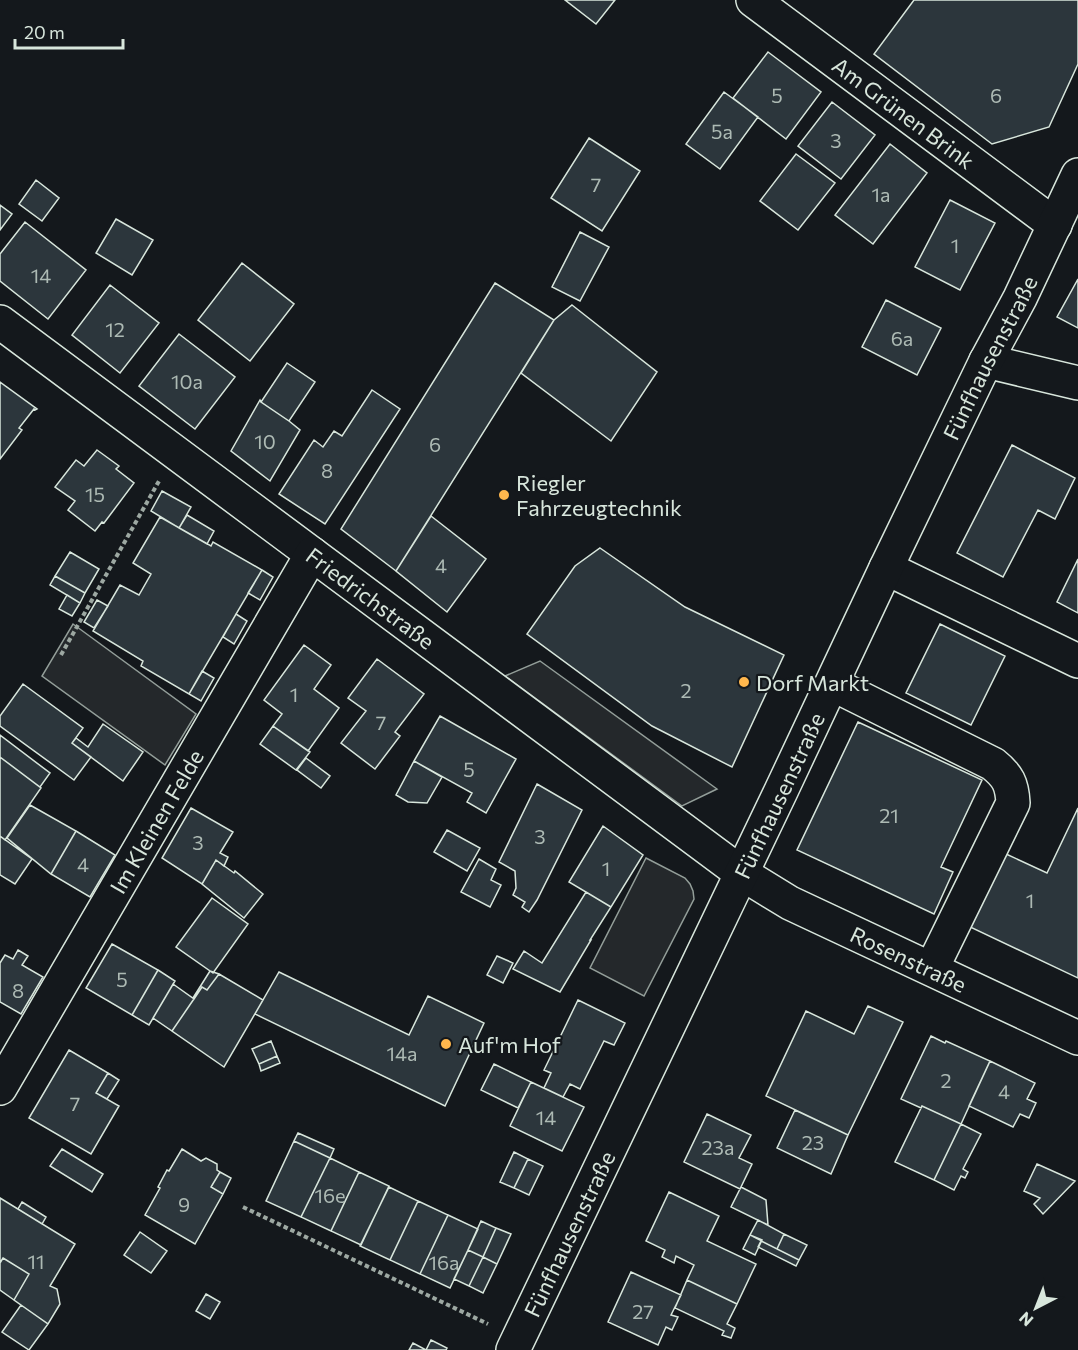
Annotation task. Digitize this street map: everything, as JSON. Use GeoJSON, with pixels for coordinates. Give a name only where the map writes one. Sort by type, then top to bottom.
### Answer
{"type":"FeatureCollection","features":[{"type":"Feature","properties":{"kind":"street","name":"Am Grünen Brink"},"geometry":{"type":"LineString","coordinates":[[753,0],[1054,225]]}},
{"type":"Feature","properties":{"kind":"street","name":"Fünfhausenstraße"},"geometry":{"type":"LineString","coordinates":[[515,1344],[886,568],[986,361],[1020,298],[1078,175]]}},
{"type":"Feature","properties":{"kind":"street","name":"Friedrichstraße"},"geometry":{"type":"LineString","coordinates":[[0,322],[741,873]]}},
{"type":"Feature","properties":{"kind":"street"},"geometry":{"type":"LineString","coordinates":[[986,361],[1078,383]]}},
{"type":"Feature","properties":{"kind":"street","name":"Im Kleinen Felde"},"geometry":{"type":"LineString","coordinates":[[0,1088],[312,554]]}},
{"type":"Feature","properties":{"kind":"street"},"geometry":{"type":"LineString","coordinates":[[886,568],[1078,662]]}},
{"type":"Feature","properties":{"kind":"street"},"geometry":{"type":"LineString","coordinates":[[832,684],[993,764],[1003,771],[1010,781],[1013,803],[932,968]]}},
{"type":"Feature","properties":{"kind":"street","name":"Rosenstraße"},"geometry":{"type":"LineString","coordinates":[[741,873],[790,903],[1078,1038]]}},
{"type":"Feature","properties":{"kind":"path"},"geometry":{"type":"LineString","coordinates":[[61,655],[162,476]]}},
{"type":"Feature","properties":{"kind":"path"},"geometry":{"type":"LineString","coordinates":[[243,1207],[515,1344]]}},
{"type":"Feature","properties":{"kind":"shaded area"},"geometry":{"type":"Polygon","coordinates":[[[73,624],[196,714],[165,765],[42,676],[73,624]]]}},
{"type":"Feature","properties":{"kind":"shaded area"},"geometry":{"type":"Polygon","coordinates":[[[540,661],[717,789],[682,806],[505,676],[540,661]]]}},
{"type":"Feature","properties":{"kind":"shaded area"},"geometry":{"type":"Polygon","coordinates":[[[646,858],[685,878],[693,891],[694,899],[644,996],[590,968],[646,858]]]}},
{"type":"Feature","properties":{"kind":"building"},"geometry":{"type":"Polygon","coordinates":[[[565,0],[615,0],[596,24],[565,0]]]}},
{"type":"Feature","properties":{"kind":"building"},"geometry":{"type":"Polygon","coordinates":[[[914,0],[1078,0],[1078,64],[1049,127],[992,144],[874,54],[914,0]]]}},
{"type":"Feature","properties":{"kind":"building"},"geometry":{"type":"Polygon","coordinates":[[[768,52],[821,92],[786,139],[733,98],[768,52]]]}},
{"type":"Feature","properties":{"kind":"building"},"geometry":{"type":"Polygon","coordinates":[[[724,92],[758,117],[720,169],[686,144],[724,92]]]}},
{"type":"Feature","properties":{"kind":"building"},"geometry":{"type":"Polygon","coordinates":[[[832,102],[875,135],[841,179],[798,146],[832,102]]]}},
{"type":"Feature","properties":{"kind":"building"},"geometry":{"type":"Polygon","coordinates":[[[589,138],[640,171],[602,231],[551,198],[589,138]]]}},
{"type":"Feature","properties":{"kind":"building"},"geometry":{"type":"Polygon","coordinates":[[[890,144],[927,173],[873,244],[835,215],[890,144]]]}},
{"type":"Feature","properties":{"kind":"building"},"geometry":{"type":"Polygon","coordinates":[[[796,154],[835,183],[798,230],[760,201],[796,154]]]}},
{"type":"Feature","properties":{"kind":"building"},"geometry":{"type":"Polygon","coordinates":[[[36,180],[59,198],[42,221],[19,204],[36,180]]]}},
{"type":"Feature","properties":{"kind":"building"},"geometry":{"type":"Polygon","coordinates":[[[950,200],[995,223],[960,290],[915,267],[950,200]]]}},
{"type":"Feature","properties":{"kind":"building"},"geometry":{"type":"Polygon","coordinates":[[[0,205],[12,214],[0,230],[0,205]]]}},
{"type":"Feature","properties":{"kind":"building"},"geometry":{"type":"Polygon","coordinates":[[[116,219],[153,240],[132,275],[96,253],[116,219]]]}},
{"type":"Feature","properties":{"kind":"building"},"geometry":{"type":"Polygon","coordinates":[[[25,222],[86,270],[48,319],[0,281],[0,254],[25,222]]]}},
{"type":"Feature","properties":{"kind":"building"},"geometry":{"type":"Polygon","coordinates":[[[580,232],[609,247],[580,301],[552,287],[580,232]]]}},
{"type":"Feature","properties":{"kind":"building"},"geometry":{"type":"Polygon","coordinates":[[[242,263],[294,304],[250,361],[198,320],[242,263]]]}},
{"type":"Feature","properties":{"kind":"building"},"geometry":{"type":"Polygon","coordinates":[[[1078,279],[1078,328],[1057,317],[1078,279]]]}},
{"type":"Feature","properties":{"kind":"building"},"geometry":{"type":"Polygon","coordinates":[[[495,283],[554,320],[396,571],[341,529],[495,283]]]}},
{"type":"Feature","properties":{"kind":"building"},"geometry":{"type":"Polygon","coordinates":[[[110,285],[159,323],[120,373],[72,335],[110,285]]]}},
{"type":"Feature","properties":{"kind":"building"},"geometry":{"type":"Polygon","coordinates":[[[886,300],[941,328],[917,375],[862,347],[886,300]]]}},
{"type":"Feature","properties":{"kind":"building"},"geometry":{"type":"Polygon","coordinates":[[[572,305],[657,372],[611,441],[521,373],[554,320],[572,305]]]}},
{"type":"Feature","properties":{"kind":"building"},"geometry":{"type":"Polygon","coordinates":[[[179,334],[235,377],[195,429],[139,386],[179,334]]]}},
{"type":"Feature","properties":{"kind":"building"},"geometry":{"type":"Polygon","coordinates":[[[287,363],[315,382],[289,421],[261,402],[287,363]]]}},
{"type":"Feature","properties":{"kind":"building"},"geometry":{"type":"Polygon","coordinates":[[[0,382],[37,409],[34,409],[19,428],[22,430],[0,459],[0,382]]]}},
{"type":"Feature","properties":{"kind":"building"},"geometry":{"type":"Polygon","coordinates":[[[372,390],[400,409],[325,524],[279,494],[314,440],[323,447],[334,431],[342,436],[372,390]]]}},
{"type":"Feature","properties":{"kind":"building"},"geometry":{"type":"Polygon","coordinates":[[[260,400],[300,430],[270,481],[231,451],[260,400]]]}},
{"type":"Feature","properties":{"kind":"building"},"geometry":{"type":"Polygon","coordinates":[[[1012,445],[1075,478],[1055,519],[1038,510],[1003,577],[957,553],[1012,445]]]}},
{"type":"Feature","properties":{"kind":"building"},"geometry":{"type":"Polygon","coordinates":[[[97,450],[119,466],[116,469],[134,483],[104,523],[102,522],[95,531],[68,510],[75,501],[55,487],[76,460],[84,466],[97,450]]]}},
{"type":"Feature","properties":{"kind":"building"},"geometry":{"type":"Polygon","coordinates":[[[162,491],[191,507],[179,528],[151,511],[162,491]]]}},
{"type":"Feature","properties":{"kind":"building"},"geometry":{"type":"Polygon","coordinates":[[[187,515],[214,531],[207,544],[179,528],[187,515]]]}},
{"type":"Feature","properties":{"kind":"building"},"geometry":{"type":"Polygon","coordinates":[[[431,516],[486,559],[447,612],[396,571],[431,516]]]}},
{"type":"Feature","properties":{"kind":"building"},"geometry":{"type":"Polygon","coordinates":[[[160,517],[211,546],[213,542],[262,570],[189,694],[141,666],[143,661],[93,631],[120,585],[139,595],[151,574],[133,563],[160,517]]]}},
{"type":"Feature","properties":{"kind":"building"},"geometry":{"type":"Polygon","coordinates":[[[600,548],[685,607],[784,655],[732,767],[652,726],[527,634],[575,566],[600,548]]]}},
{"type":"Feature","properties":{"kind":"building"},"geometry":{"type":"Polygon","coordinates":[[[70,552],[99,569],[85,593],[55,576],[70,552]]]}},
{"type":"Feature","properties":{"kind":"building"},"geometry":{"type":"Polygon","coordinates":[[[1078,559],[1078,613],[1057,602],[1078,559]]]}},
{"type":"Feature","properties":{"kind":"building"},"geometry":{"type":"Polygon","coordinates":[[[262,570],[273,577],[260,600],[248,593],[262,570]]]}},
{"type":"Feature","properties":{"kind":"building"},"geometry":{"type":"Polygon","coordinates":[[[55,576],[85,593],[80,603],[50,585],[55,576]]]}},
{"type":"Feature","properties":{"kind":"building"},"geometry":{"type":"Polygon","coordinates":[[[67,595],[80,603],[72,616],[59,609],[67,595]]]}},
{"type":"Feature","properties":{"kind":"building"},"geometry":{"type":"Polygon","coordinates":[[[97,600],[108,606],[94,628],[84,622],[97,600]]]}},
{"type":"Feature","properties":{"kind":"building"},"geometry":{"type":"Polygon","coordinates":[[[236,614],[247,621],[234,644],[223,637],[236,614]]]}},
{"type":"Feature","properties":{"kind":"building"},"geometry":{"type":"Polygon","coordinates":[[[940,624],[1005,656],[971,725],[906,693],[940,624]]]}},
{"type":"Feature","properties":{"kind":"building"},"geometry":{"type":"Polygon","coordinates":[[[304,645],[331,665],[314,689],[339,708],[308,751],[273,726],[282,714],[264,700],[304,645]]]}},
{"type":"Feature","properties":{"kind":"building"},"geometry":{"type":"Polygon","coordinates":[[[377,659],[424,694],[395,732],[400,736],[375,769],[341,743],[366,711],[348,698],[377,659]]]}},
{"type":"Feature","properties":{"kind":"building"},"geometry":{"type":"Polygon","coordinates":[[[202,671],[214,678],[201,701],[189,694],[202,671]]]}},
{"type":"Feature","properties":{"kind":"building"},"geometry":{"type":"Polygon","coordinates":[[[23,684],[83,728],[72,743],[91,757],[74,780],[0,726],[0,716],[23,684]]]}},
{"type":"Feature","properties":{"kind":"building"},"geometry":{"type":"Polygon","coordinates":[[[440,716],[516,759],[486,813],[467,802],[472,793],[414,761],[440,716]]]}},
{"type":"Feature","properties":{"kind":"building"},"geometry":{"type":"Polygon","coordinates":[[[858,722],[982,780],[941,867],[953,872],[934,914],[797,850],[858,722]]]}},
{"type":"Feature","properties":{"kind":"building"},"geometry":{"type":"Polygon","coordinates":[[[103,724],[143,752],[123,781],[72,743],[76,738],[88,747],[103,724]]]}},
{"type":"Feature","properties":{"kind":"building"},"geometry":{"type":"Polygon","coordinates":[[[273,726],[310,752],[296,770],[260,744],[273,726]]]}},
{"type":"Feature","properties":{"kind":"building"},"geometry":{"type":"Polygon","coordinates":[[[0,735],[50,773],[40,787],[0,757],[0,735]]]}},
{"type":"Feature","properties":{"kind":"building"},"geometry":{"type":"Polygon","coordinates":[[[0,757],[41,788],[5,840],[0,836],[0,757]]]}},
{"type":"Feature","properties":{"kind":"building"},"geometry":{"type":"Polygon","coordinates":[[[306,758],[330,776],[321,788],[297,770],[306,758]]]}},
{"type":"Feature","properties":{"kind":"building"},"geometry":{"type":"Polygon","coordinates":[[[414,761],[442,777],[427,803],[408,802],[396,795],[414,761]]]}},
{"type":"Feature","properties":{"kind":"building"},"geometry":{"type":"Polygon","coordinates":[[[537,784],[582,810],[529,912],[522,907],[525,902],[513,895],[516,888],[515,871],[499,862],[537,784]]]}},
{"type":"Feature","properties":{"kind":"building"},"geometry":{"type":"Polygon","coordinates":[[[30,805],[76,831],[51,874],[7,838],[30,805]]]}},
{"type":"Feature","properties":{"kind":"building"},"geometry":{"type":"Polygon","coordinates":[[[191,808],[233,832],[220,853],[228,857],[224,866],[216,860],[202,884],[162,858],[191,808]]]}},
{"type":"Feature","properties":{"kind":"building"},"geometry":{"type":"Polygon","coordinates":[[[1078,808],[1078,978],[968,926],[1004,853],[1047,873],[1078,808]]]}},
{"type":"Feature","properties":{"kind":"building"},"geometry":{"type":"Polygon","coordinates":[[[603,826],[643,855],[611,907],[569,882],[603,826]]]}},
{"type":"Feature","properties":{"kind":"building"},"geometry":{"type":"Polygon","coordinates":[[[447,830],[480,848],[467,871],[434,852],[447,830]]]}},
{"type":"Feature","properties":{"kind":"building"},"geometry":{"type":"Polygon","coordinates":[[[76,831],[115,855],[90,897],[51,874],[76,831]]]}},
{"type":"Feature","properties":{"kind":"building"},"geometry":{"type":"Polygon","coordinates":[[[0,836],[32,859],[15,884],[0,875],[0,836]]]}},
{"type":"Feature","properties":{"kind":"building"},"geometry":{"type":"Polygon","coordinates":[[[479,859],[496,869],[491,880],[501,885],[490,907],[461,892],[479,859]]]}},
{"type":"Feature","properties":{"kind":"building"},"geometry":{"type":"Polygon","coordinates":[[[216,860],[234,873],[235,871],[263,894],[244,918],[202,884],[216,860]]]}},
{"type":"Feature","properties":{"kind":"building"},"geometry":{"type":"Polygon","coordinates":[[[586,892],[611,907],[560,992],[513,969],[524,951],[542,963],[586,892]]]}},
{"type":"Feature","properties":{"kind":"building"},"geometry":{"type":"Polygon","coordinates":[[[212,898],[248,924],[213,973],[176,947],[212,898]]]}},
{"type":"Feature","properties":{"kind":"building"},"geometry":{"type":"Polygon","coordinates":[[[112,944],[158,970],[132,1015],[86,988],[112,944]]]}},
{"type":"Feature","properties":{"kind":"building"},"geometry":{"type":"Polygon","coordinates":[[[18,950],[28,956],[22,965],[43,977],[21,1014],[0,1002],[0,963],[5,955],[13,959],[18,950]]]}},
{"type":"Feature","properties":{"kind":"building"},"geometry":{"type":"Polygon","coordinates":[[[497,956],[513,963],[503,983],[487,975],[497,956]]]}},
{"type":"Feature","properties":{"kind":"building"},"geometry":{"type":"Polygon","coordinates":[[[158,970],[175,981],[149,1025],[132,1015],[158,970]]]}},
{"type":"Feature","properties":{"kind":"building"},"geometry":{"type":"Polygon","coordinates":[[[210,971],[219,974],[207,990],[202,987],[194,999],[193,998],[210,971]]]}},
{"type":"Feature","properties":{"kind":"building"},"geometry":{"type":"Polygon","coordinates":[[[279,972],[409,1035],[428,996],[484,1023],[445,1106],[255,1014],[279,972]]]}},
{"type":"Feature","properties":{"kind":"building"},"geometry":{"type":"Polygon","coordinates":[[[219,974],[263,1000],[224,1067],[172,1031],[202,987],[207,990],[219,974]]]}},
{"type":"Feature","properties":{"kind":"building"},"geometry":{"type":"Polygon","coordinates":[[[173,984],[194,999],[172,1031],[153,1018],[173,984]]]}},
{"type":"Feature","properties":{"kind":"building"},"geometry":{"type":"Polygon","coordinates":[[[578,1000],[625,1023],[614,1045],[604,1041],[580,1089],[570,1084],[563,1097],[544,1088],[551,1073],[544,1070],[578,1000]]]}},
{"type":"Feature","properties":{"kind":"building"},"geometry":{"type":"Polygon","coordinates":[[[868,1006],[903,1022],[848,1135],[766,1096],[806,1011],[854,1034],[868,1006]]]}},
{"type":"Feature","properties":{"kind":"building"},"geometry":{"type":"Polygon","coordinates":[[[931,1036],[990,1061],[961,1124],[901,1099],[931,1036]]]}},
{"type":"Feature","properties":{"kind":"building"},"geometry":{"type":"Polygon","coordinates":[[[271,1041],[277,1056],[259,1064],[252,1049],[271,1041]]]}},
{"type":"Feature","properties":{"kind":"building"},"geometry":{"type":"Polygon","coordinates":[[[69,1050],[108,1073],[96,1093],[119,1106],[91,1154],[29,1118],[69,1050]]]}},
{"type":"Feature","properties":{"kind":"building"},"geometry":{"type":"Polygon","coordinates":[[[277,1056],[280,1063],[261,1071],[259,1064],[277,1056]]]}},
{"type":"Feature","properties":{"kind":"building"},"geometry":{"type":"Polygon","coordinates":[[[990,1061],[1035,1083],[1027,1099],[1036,1103],[1029,1118],[1020,1114],[1013,1127],[969,1106],[990,1061]]]}},
{"type":"Feature","properties":{"kind":"building"},"geometry":{"type":"Polygon","coordinates":[[[494,1064],[531,1082],[518,1108],[481,1090],[494,1064]]]}},
{"type":"Feature","properties":{"kind":"building"},"geometry":{"type":"Polygon","coordinates":[[[108,1073],[119,1080],[107,1099],[96,1093],[108,1073]]]}},
{"type":"Feature","properties":{"kind":"building"},"geometry":{"type":"Polygon","coordinates":[[[531,1082],[584,1107],[562,1151],[510,1126],[531,1082]]]}},
{"type":"Feature","properties":{"kind":"building"},"geometry":{"type":"Polygon","coordinates":[[[922,1106],[961,1124],[934,1180],[895,1162],[922,1106]]]}},
{"type":"Feature","properties":{"kind":"building"},"geometry":{"type":"Polygon","coordinates":[[[795,1110],[848,1135],[831,1174],[777,1148],[795,1110]]]}},
{"type":"Feature","properties":{"kind":"building"},"geometry":{"type":"Polygon","coordinates":[[[707,1114],[751,1135],[739,1158],[752,1164],[740,1189],[684,1162],[707,1114]]]}},
{"type":"Feature","properties":{"kind":"building"},"geometry":{"type":"Polygon","coordinates":[[[961,1124],[981,1134],[963,1169],[968,1172],[965,1178],[961,1176],[954,1190],[934,1180],[961,1124]]]}},
{"type":"Feature","properties":{"kind":"building"},"geometry":{"type":"Polygon","coordinates":[[[298,1133],[334,1149],[330,1158],[294,1141],[298,1133]]]}},
{"type":"Feature","properties":{"kind":"building"},"geometry":{"type":"Polygon","coordinates":[[[294,1141],[330,1158],[301,1217],[266,1201],[294,1141]]]}},
{"type":"Feature","properties":{"kind":"building"},"geometry":{"type":"Polygon","coordinates":[[[62,1149],[103,1174],[92,1192],[50,1166],[62,1149]]]}},
{"type":"Feature","properties":{"kind":"building"},"geometry":{"type":"Polygon","coordinates":[[[182,1149],[201,1161],[206,1158],[217,1164],[217,1170],[220,1172],[211,1187],[223,1194],[195,1244],[145,1215],[167,1170],[169,1171],[182,1149]]]}},
{"type":"Feature","properties":{"kind":"building"},"geometry":{"type":"Polygon","coordinates":[[[514,1152],[528,1159],[514,1188],[500,1182],[514,1152]]]}},
{"type":"Feature","properties":{"kind":"building"},"geometry":{"type":"Polygon","coordinates":[[[330,1158],[359,1172],[331,1231],[301,1217],[330,1158]]]}},
{"type":"Feature","properties":{"kind":"building"},"geometry":{"type":"Polygon","coordinates":[[[528,1159],[543,1166],[529,1195],[514,1188],[528,1159]]]}},
{"type":"Feature","properties":{"kind":"building"},"geometry":{"type":"Polygon","coordinates":[[[1037,1164],[1075,1181],[1043,1214],[1034,1204],[1040,1198],[1024,1191],[1037,1164]]]}},
{"type":"Feature","properties":{"kind":"building"},"geometry":{"type":"Polygon","coordinates":[[[220,1172],[231,1178],[223,1194],[211,1187],[220,1172]]]}},
{"type":"Feature","properties":{"kind":"building"},"geometry":{"type":"Polygon","coordinates":[[[359,1172],[389,1186],[361,1245],[331,1231],[359,1172]]]}},
{"type":"Feature","properties":{"kind":"building"},"geometry":{"type":"Polygon","coordinates":[[[389,1187],[418,1201],[390,1260],[360,1246],[389,1187]]]}},
{"type":"Feature","properties":{"kind":"building"},"geometry":{"type":"Polygon","coordinates":[[[741,1187],[766,1200],[768,1225],[731,1207],[741,1187]]]}},
{"type":"Feature","properties":{"kind":"building"},"geometry":{"type":"Polygon","coordinates":[[[669,1192],[719,1216],[707,1241],[756,1264],[737,1304],[687,1280],[694,1265],[676,1256],[674,1263],[662,1257],[665,1250],[646,1241],[669,1192]]]}},
{"type":"Feature","properties":{"kind":"building"},"geometry":{"type":"Polygon","coordinates":[[[0,1198],[75,1244],[50,1286],[57,1289],[60,1304],[48,1324],[14,1300],[29,1274],[3,1258],[0,1263],[0,1198]]]}},
{"type":"Feature","properties":{"kind":"building"},"geometry":{"type":"Polygon","coordinates":[[[418,1201],[448,1215],[420,1274],[390,1260],[418,1201]]]}},
{"type":"Feature","properties":{"kind":"building"},"geometry":{"type":"Polygon","coordinates":[[[22,1202],[46,1217],[42,1224],[18,1209],[22,1202]]]}},
{"type":"Feature","properties":{"kind":"building"},"geometry":{"type":"Polygon","coordinates":[[[448,1215],[478,1229],[450,1288],[420,1274],[448,1215]]]}},
{"type":"Feature","properties":{"kind":"building"},"geometry":{"type":"Polygon","coordinates":[[[758,1220],[784,1234],[777,1249],[750,1235],[758,1220]]]}},
{"type":"Feature","properties":{"kind":"building"},"geometry":{"type":"Polygon","coordinates":[[[481,1221],[496,1228],[483,1257],[468,1250],[481,1221]]]}},
{"type":"Feature","properties":{"kind":"building"},"geometry":{"type":"Polygon","coordinates":[[[496,1228],[511,1234],[497,1264],[483,1257],[496,1228]]]}},
{"type":"Feature","properties":{"kind":"building"},"geometry":{"type":"Polygon","coordinates":[[[140,1232],[167,1251],[151,1273],[124,1255],[140,1232]]]}},
{"type":"Feature","properties":{"kind":"building"},"geometry":{"type":"Polygon","coordinates":[[[784,1234],[807,1245],[799,1260],[777,1249],[784,1234]]]}},
{"type":"Feature","properties":{"kind":"building"},"geometry":{"type":"Polygon","coordinates":[[[750,1235],[762,1240],[755,1255],[743,1249],[750,1235]]]}},
{"type":"Feature","properties":{"kind":"building"},"geometry":{"type":"Polygon","coordinates":[[[761,1241],[799,1260],[796,1266],[758,1247],[761,1241]]]}},
{"type":"Feature","properties":{"kind":"building"},"geometry":{"type":"Polygon","coordinates":[[[468,1250],[483,1257],[469,1286],[454,1279],[468,1250]]]}},
{"type":"Feature","properties":{"kind":"building"},"geometry":{"type":"Polygon","coordinates":[[[483,1257],[497,1264],[483,1293],[469,1286],[483,1257]]]}},
{"type":"Feature","properties":{"kind":"building"},"geometry":{"type":"Polygon","coordinates":[[[3,1258],[29,1274],[14,1300],[0,1290],[0,1263],[3,1258]]]}},
{"type":"Feature","properties":{"kind":"building"},"geometry":{"type":"Polygon","coordinates":[[[631,1272],[681,1295],[671,1315],[678,1317],[672,1330],[666,1327],[658,1345],[608,1322],[631,1272]]]}},
{"type":"Feature","properties":{"kind":"building"},"geometry":{"type":"Polygon","coordinates":[[[687,1280],[737,1304],[727,1324],[735,1328],[731,1338],[722,1335],[724,1331],[675,1308],[687,1280]]]}},
{"type":"Feature","properties":{"kind":"building"},"geometry":{"type":"Polygon","coordinates":[[[206,1294],[220,1302],[210,1319],[196,1311],[206,1294]]]}},
{"type":"Feature","properties":{"kind":"building"},"geometry":{"type":"Polygon","coordinates":[[[21,1305],[48,1324],[29,1350],[2,1332],[21,1305]]]}},
{"type":"Feature","properties":{"kind":"building"},"geometry":{"type":"Polygon","coordinates":[[[431,1340],[447,1348],[446,1350],[426,1350],[431,1340]]]}},
{"type":"Feature","properties":{"kind":"building"},"geometry":{"type":"Polygon","coordinates":[[[413,1343],[426,1350],[409,1350],[413,1343]]]}},
{"type":"Feature","properties":{"kind":"place","name":"Riegler Fahrzeugtechnik"},"geometry":{"type":"Point","coordinates":[504,495]}},
{"type":"Feature","properties":{"kind":"place","name":"Dorf Markt"},"geometry":{"type":"Point","coordinates":[744,682]}},
{"type":"Feature","properties":{"kind":"place","name":"Auf'm Hof"},"geometry":{"type":"Point","coordinates":[446,1044]}}]}
